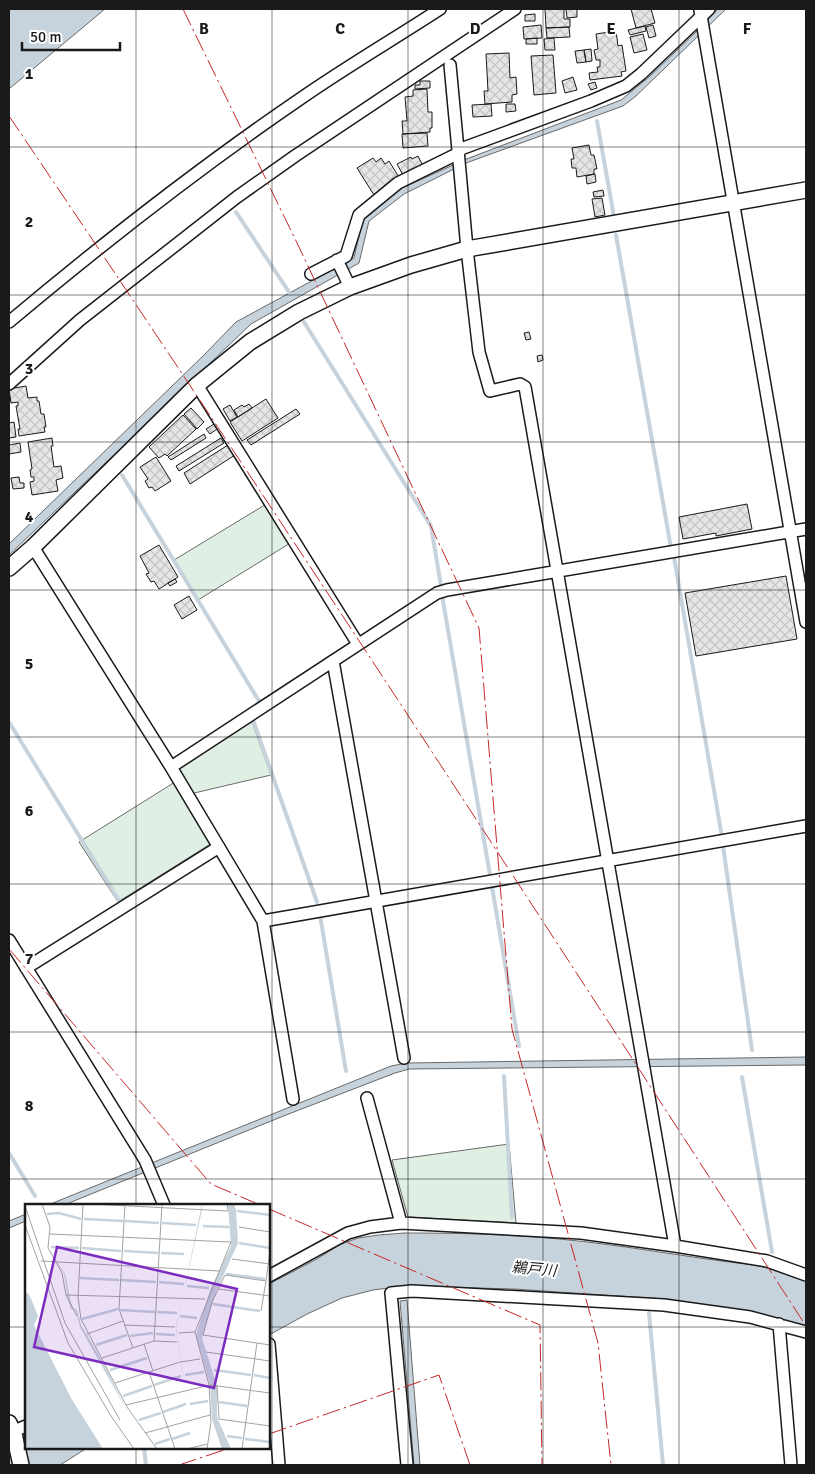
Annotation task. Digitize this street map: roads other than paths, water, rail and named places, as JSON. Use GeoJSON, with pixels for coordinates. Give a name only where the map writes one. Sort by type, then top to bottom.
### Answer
{"type":"FeatureCollection","features":[{"type":"Feature","properties":{"kind":"street"},"geometry":{"type":"LineString","coordinates":[[9,322],[86,257],[227,151],[300,98],[440,9]]}},
{"type":"Feature","properties":{"kind":"street"},"geometry":{"type":"LineString","coordinates":[[9,384],[80,320],[237,197],[302,151],[515,9]]}},
{"type":"Feature","properties":{"kind":"street"},"geometry":{"type":"LineString","coordinates":[[703,14],[704,33],[806,622]]}},
{"type":"Feature","properties":{"kind":"street"},"geometry":{"type":"LineString","coordinates":[[311,274],[338,262],[346,256],[359,215],[398,184],[459,153],[626,86],[703,14]]}},
{"type":"Feature","properties":{"kind":"street"},"geometry":{"type":"LineString","coordinates":[[450,65],[467,249],[479,352],[490,391],[520,384],[525,387],[675,1246]]}},
{"type":"Feature","properties":{"kind":"street"},"geometry":{"type":"LineString","coordinates":[[9,568],[33,547],[197,385],[250,342],[347,282],[467,249],[806,190]]}},
{"type":"Feature","properties":{"kind":"street"},"geometry":{"type":"LineString","coordinates":[[338,262],[347,282]]}},
{"type":"Feature","properties":{"kind":"street"},"geometry":{"type":"LineString","coordinates":[[197,385],[358,644]]}},
{"type":"Feature","properties":{"kind":"street"},"geometry":{"type":"LineString","coordinates":[[171,767],[437,593],[806,529]]}},
{"type":"Feature","properties":{"kind":"street"},"geometry":{"type":"LineString","coordinates":[[33,547],[171,767],[263,921],[293,1098]]}},
{"type":"Feature","properties":{"kind":"street"},"geometry":{"type":"LineString","coordinates":[[334,661],[404,1058]]}},
{"type":"Feature","properties":{"kind":"street"},"geometry":{"type":"LineString","coordinates":[[263,921],[806,826]]}},
{"type":"Feature","properties":{"kind":"street"},"geometry":{"type":"LineString","coordinates":[[26,968],[219,847]]}},
{"type":"Feature","properties":{"kind":"street"},"geometry":{"type":"LineString","coordinates":[[9,940],[148,1167],[164,1204]]}},
{"type":"Feature","properties":{"kind":"street"},"geometry":{"type":"LineString","coordinates":[[367,1098],[402,1223]]}},
{"type":"Feature","properties":{"kind":"street"},"geometry":{"type":"LineString","coordinates":[[270,1275],[348,1233],[370,1227],[402,1223],[581,1233],[767,1261],[806,1275]]}},
{"type":"Feature","properties":{"kind":"street"},"geometry":{"type":"LineString","coordinates":[[407,1465],[391,1293],[412,1291],[664,1305],[750,1317],[806,1332]]}},
{"type":"Feature","properties":{"kind":"street"},"geometry":{"type":"LineString","coordinates":[[779,1324],[791,1465]]}},
{"type":"Feature","properties":{"kind":"street"},"geometry":{"type":"LineString","coordinates":[[270,1356],[279,1465]]}},
{"type":"Feature","properties":{"kind":"street"},"geometry":{"type":"LineString","coordinates":[[14,1430],[21,1465]]}},
{"type":"Feature","properties":{"kind":"water"},"geometry":{"type":"Polygon","coordinates":[[[9,9],[105,9],[9,89],[9,9]]]}},
{"type":"Feature","properties":{"kind":"water"},"geometry":{"type":"Polygon","coordinates":[[[718,9],[726,9],[636,96],[623,106],[466,163],[404,194],[369,221],[359,263],[251,324],[9,555],[9,544],[236,322],[354,258],[363,218],[400,189],[464,160],[621,100],[649,77],[718,9]]]}},
{"type":"Feature","properties":{"kind":"water"},"geometry":{"type":"Polygon","coordinates":[[[806,1057],[806,1065],[409,1069],[286,1115],[66,1204],[50,1204],[391,1066],[407,1063],[806,1057]]]}},
{"type":"Feature","properties":{"kind":"water"},"geometry":{"type":"Polygon","coordinates":[[[25,1214],[25,1221],[9,1228],[9,1221],[25,1214]]]}},
{"type":"Feature","properties":{"kind":"water","name":"鵜戸川"},"geometry":{"type":"Polygon","coordinates":[[[404,1233],[482,1234],[559,1239],[755,1265],[787,1273],[806,1281],[806,1329],[775,1318],[750,1312],[664,1299],[514,1289],[405,1286],[373,1290],[342,1298],[307,1314],[270,1334],[270,1283],[317,1259],[339,1245],[358,1238],[404,1233]]]}},
{"type":"Feature","properties":{"kind":"water"},"geometry":{"type":"Polygon","coordinates":[[[407,1300],[420,1465],[414,1465],[400,1301],[407,1300]]]}},
{"type":"Feature","properties":{"kind":"water"},"geometry":{"type":"Polygon","coordinates":[[[25,1431],[25,1449],[85,1449],[60,1465],[9,1465],[9,1439],[25,1431]]]}},
{"type":"Feature","properties":{"kind":"waterway"},"geometry":{"type":"LineString","coordinates":[[597,121],[614,217]]}},
{"type":"Feature","properties":{"kind":"waterway"},"geometry":{"type":"LineString","coordinates":[[236,212],[291,295]]}},
{"type":"Feature","properties":{"kind":"waterway"},"geometry":{"type":"LineString","coordinates":[[616,235],[671,548]]}},
{"type":"Feature","properties":{"kind":"waterway"},"geometry":{"type":"LineString","coordinates":[[304,322],[431,526],[441,586]]}},
{"type":"Feature","properties":{"kind":"waterway"},"geometry":{"type":"LineString","coordinates":[[122,475],[259,701]]}},
{"type":"Feature","properties":{"kind":"waterway"},"geometry":{"type":"LineString","coordinates":[[674,557],[722,837]]}},
{"type":"Feature","properties":{"kind":"waterway"},"geometry":{"type":"LineString","coordinates":[[442,595],[490,875]]}},
{"type":"Feature","properties":{"kind":"waterway"},"geometry":{"type":"LineString","coordinates":[[253,720],[317,902]]}},
{"type":"Feature","properties":{"kind":"waterway"},"geometry":{"type":"LineString","coordinates":[[9,722],[121,904]]}},
{"type":"Feature","properties":{"kind":"waterway"},"geometry":{"type":"LineString","coordinates":[[723,846],[752,1050]]}},
{"type":"Feature","properties":{"kind":"waterway"},"geometry":{"type":"LineString","coordinates":[[492,887],[519,1046]]}},
{"type":"Feature","properties":{"kind":"waterway"},"geometry":{"type":"LineString","coordinates":[[320,915],[346,1071]]}},
{"type":"Feature","properties":{"kind":"waterway"},"geometry":{"type":"LineString","coordinates":[[504,1076],[512,1217]]}},
{"type":"Feature","properties":{"kind":"waterway"},"geometry":{"type":"LineString","coordinates":[[742,1077],[772,1252]]}},
{"type":"Feature","properties":{"kind":"waterway"},"geometry":{"type":"LineString","coordinates":[[9,1153],[35,1196]]}},
{"type":"Feature","properties":{"kind":"waterway"},"geometry":{"type":"LineString","coordinates":[[649,1313],[663,1465]]}},
{"type":"Feature","properties":{"kind":"waterway"},"geometry":{"type":"LineString","coordinates":[[144,1449],[146,1465]]}}]}
